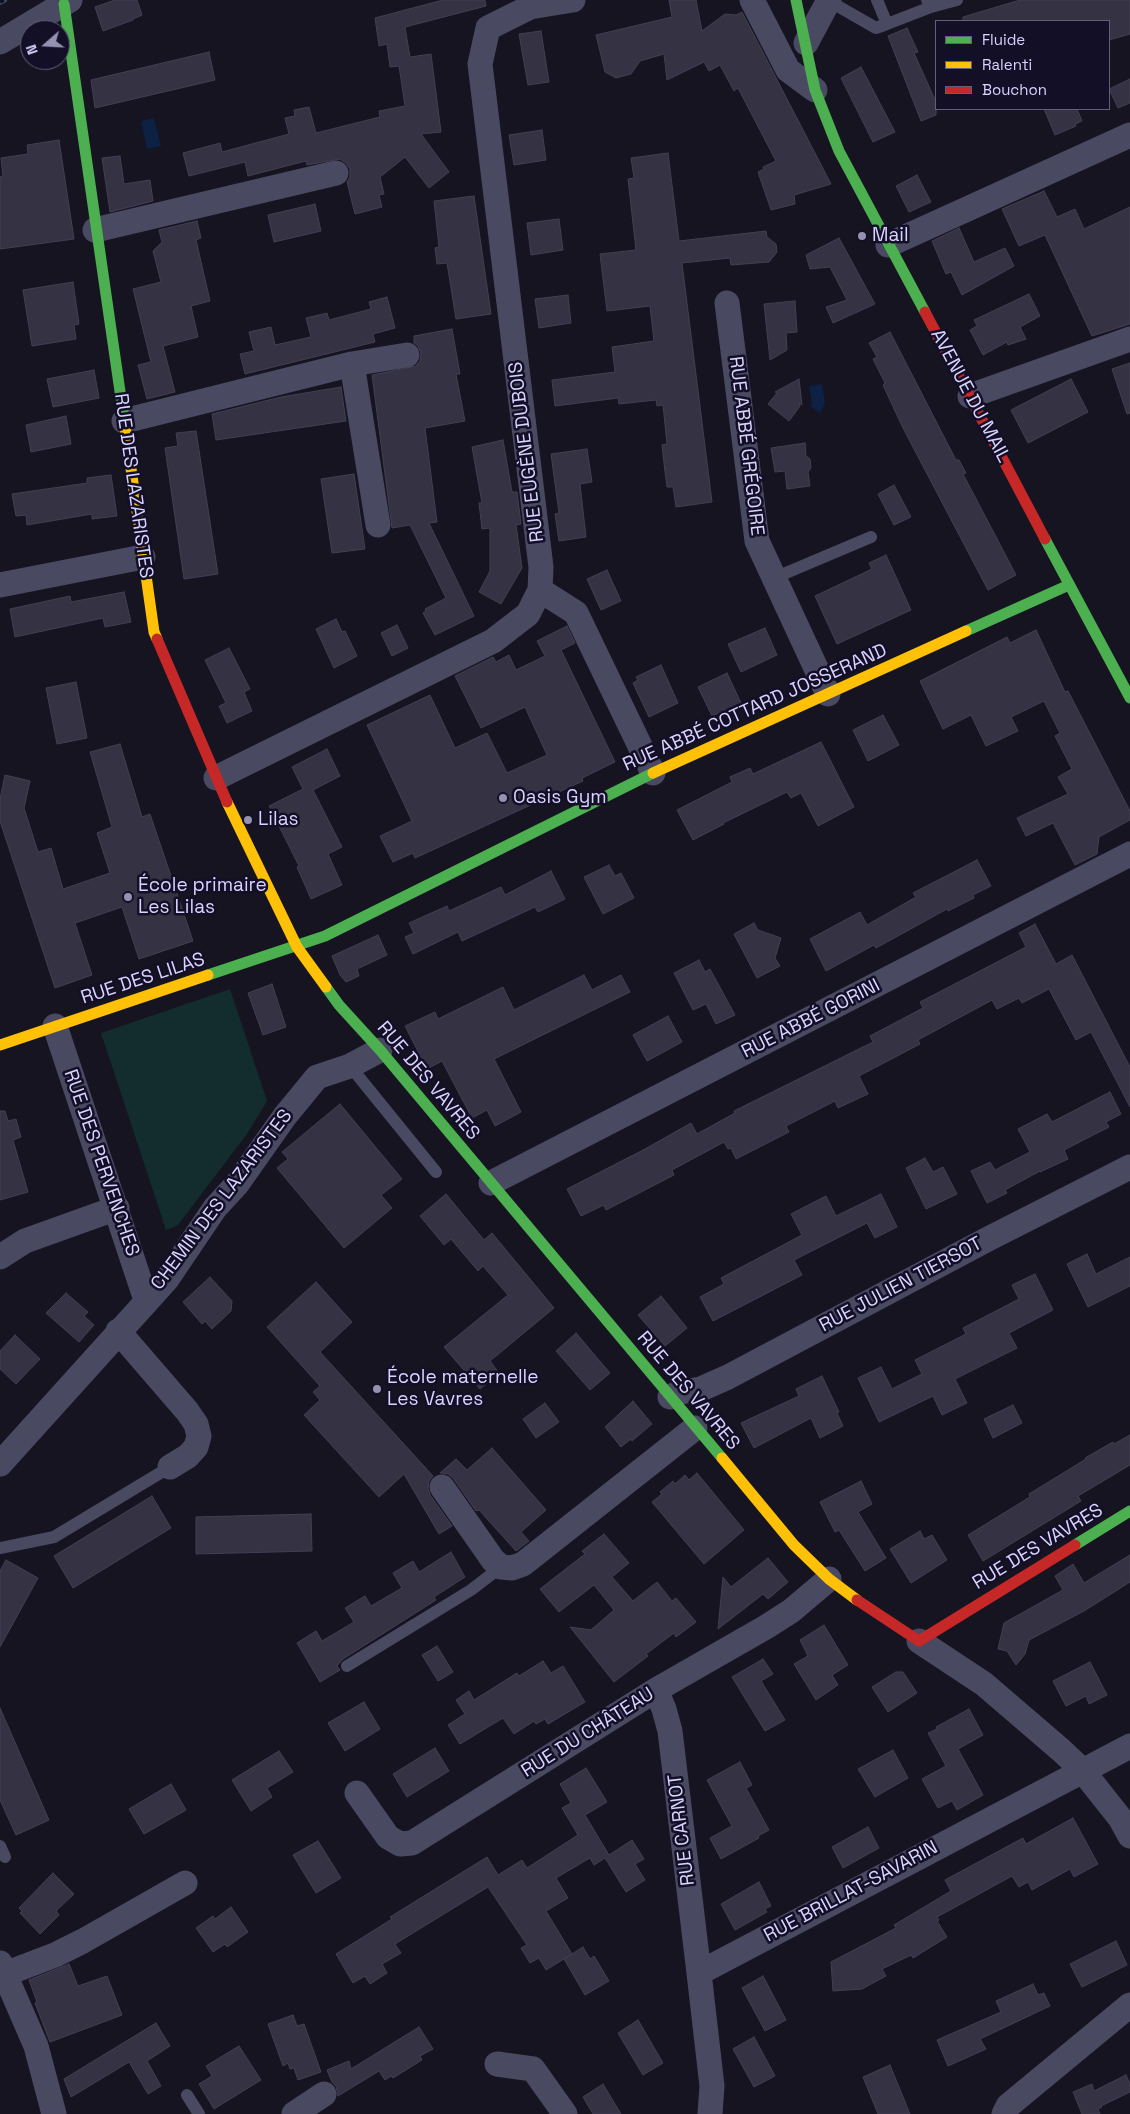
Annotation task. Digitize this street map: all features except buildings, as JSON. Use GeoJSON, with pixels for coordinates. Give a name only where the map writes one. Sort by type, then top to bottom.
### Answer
{"type":"FeatureCollection","features":[{"type":"Feature","properties":{"kind":"street","name":"RUE EUGÈNE DUBOIS"},"geometry":{"type":"LineString","coordinates":[[216,778],[493,641],[528,614],[540,590],[541,567],[480,64],[488,28],[530,6],[573,0]]}},
{"type":"Feature","properties":{"kind":"street"},"geometry":{"type":"LineString","coordinates":[[752,0],[788,70],[815,90]]}},
{"type":"Feature","properties":{"kind":"street","name":"AVENUE DU MAIL"},"geometry":{"type":"LineString","coordinates":[[796,0],[815,90],[839,151],[1130,698]]}},
{"type":"Feature","properties":{"kind":"street"},"geometry":{"type":"LineString","coordinates":[[806,43],[829,0]]}},
{"type":"Feature","properties":{"kind":"street"},"geometry":{"type":"LineString","coordinates":[[0,42],[67,2]]}},
{"type":"Feature","properties":{"kind":"street","name":"RUE DES LAZARISTES"},"geometry":{"type":"LineString","coordinates":[[67,2],[95,230],[154,632],[216,778],[297,947]]}},
{"type":"Feature","properties":{"kind":"street"},"geometry":{"type":"LineString","coordinates":[[888,244],[1130,135]]}},
{"type":"Feature","properties":{"kind":"street"},"geometry":{"type":"LineString","coordinates":[[95,230],[336,173]]}},
{"type":"Feature","properties":{"kind":"street","name":"RUE ABBÉ GRÉGOIRE"},"geometry":{"type":"LineString","coordinates":[[727,303],[757,541],[828,694]]}},
{"type":"Feature","properties":{"kind":"street"},"geometry":{"type":"LineString","coordinates":[[970,396],[1130,339]]}},
{"type":"Feature","properties":{"kind":"street"},"geometry":{"type":"LineString","coordinates":[[124,421],[352,364],[407,355]]}},
{"type":"Feature","properties":{"kind":"street"},"geometry":{"type":"LineString","coordinates":[[352,364],[378,525]]}},
{"type":"Feature","properties":{"kind":"street"},"geometry":{"type":"LineString","coordinates":[[0,585],[143,557]]}},
{"type":"Feature","properties":{"kind":"street","name":"RUE ABBÉ COTTARD JOSSERAND"},"geometry":{"type":"LineString","coordinates":[[297,947],[325,936],[652,773],[1069,585]]}},
{"type":"Feature","properties":{"kind":"street"},"geometry":{"type":"LineString","coordinates":[[540,590],[576,613],[652,773]]}},
{"type":"Feature","properties":{"kind":"street","name":"RUE ABBÉ GORINI"},"geometry":{"type":"LineString","coordinates":[[491,1184],[1130,854]]}},
{"type":"Feature","properties":{"kind":"street","name":"RUE DES LILAS"},"geometry":{"type":"LineString","coordinates":[[0,1044],[297,947]]}},
{"type":"Feature","properties":{"kind":"street","name":"RUE DES VAVRES"},"geometry":{"type":"LineString","coordinates":[[297,947],[339,1005],[380,1050],[794,1545],[829,1579],[919,1641],[1130,1511]]}},
{"type":"Feature","properties":{"kind":"street","name":"RUE DES PERVENCHES"},"geometry":{"type":"LineString","coordinates":[[55,1026],[146,1300]]}},
{"type":"Feature","properties":{"kind":"street","name":"CHEMIN DES LAZARISTES"},"geometry":{"type":"LineString","coordinates":[[0,1464],[118,1331],[167,1279],[215,1208],[237,1184],[285,1116],[317,1077],[350,1066],[380,1050]]}},
{"type":"Feature","properties":{"kind":"street","name":"RUE JULIEN TIERSOT"},"geometry":{"type":"LineString","coordinates":[[670,1397],[680,1392],[701,1389],[728,1376],[988,1239],[1130,1167]]}},
{"type":"Feature","properties":{"kind":"street"},"geometry":{"type":"LineString","coordinates":[[0,1257],[24,1240],[116,1208]]}},
{"type":"Feature","properties":{"kind":"street"},"geometry":{"type":"LineString","coordinates":[[118,1331],[196,1424],[199,1436],[196,1447],[188,1456],[170,1467]]}},
{"type":"Feature","properties":{"kind":"street"},"geometry":{"type":"LineString","coordinates":[[442,1487],[493,1560],[501,1568],[512,1568],[524,1564],[695,1428]]}},
{"type":"Feature","properties":{"kind":"street","name":"RUE DU CHÂTEAU"},"geometry":{"type":"LineString","coordinates":[[357,1793],[388,1837],[400,1844],[412,1843],[656,1690],[791,1611],[829,1579]]}},
{"type":"Feature","properties":{"kind":"street"},"geometry":{"type":"LineString","coordinates":[[919,1641],[984,1684],[1082,1770],[1120,1818],[1130,1836]]}},
{"type":"Feature","properties":{"kind":"street","name":"RUE CARNOT"},"geometry":{"type":"LineString","coordinates":[[656,1690],[670,1731],[699,1973]]}},
{"type":"Feature","properties":{"kind":"street","name":"RUE BRILLAT-SAVARIN"},"geometry":{"type":"LineString","coordinates":[[699,1973],[1130,1746]]}},
{"type":"Feature","properties":{"kind":"street"},"geometry":{"type":"LineString","coordinates":[[54,2114],[36,2046],[5,1984],[185,1883]]}},
{"type":"Feature","properties":{"kind":"street"},"geometry":{"type":"LineString","coordinates":[[699,1973],[712,2086],[710,2114]]}},
{"type":"Feature","properties":{"kind":"street"},"geometry":{"type":"LineString","coordinates":[[1004,2114],[1008,2106],[1130,2005]]}},
{"type":"Feature","properties":{"kind":"street"},"geometry":{"type":"LineString","coordinates":[[497,2064],[533,2068],[565,2114]]}},
{"type":"Feature","properties":{"kind":"street"},"geometry":{"type":"LineString","coordinates":[[294,2114],[324,2094]]}},
{"type":"Feature","properties":{"kind":"lane"},"geometry":{"type":"LineString","coordinates":[[829,0],[876,28],[929,4],[957,0]]}},
{"type":"Feature","properties":{"kind":"lane"},"geometry":{"type":"LineString","coordinates":[[876,0],[887,24]]}},
{"type":"Feature","properties":{"kind":"lane"},"geometry":{"type":"LineString","coordinates":[[774,578],[871,537]]}},
{"type":"Feature","properties":{"kind":"lane"},"geometry":{"type":"LineString","coordinates":[[350,1066],[436,1172]]}},
{"type":"Feature","properties":{"kind":"lane"},"geometry":{"type":"LineString","coordinates":[[0,1548],[54,1537],[170,1467]]}},
{"type":"Feature","properties":{"kind":"lane"},"geometry":{"type":"LineString","coordinates":[[348,1666],[471,1590],[501,1568]]}},
{"type":"Feature","properties":{"kind":"lane"},"geometry":{"type":"LineString","coordinates":[[187,2095],[199,2114]]}},
{"type":"Feature","properties":{"kind":"green space"},"geometry":{"type":"Polygon","coordinates":[[[230,989],[267,1101],[247,1134],[178,1225],[166,1230],[101,1033],[230,989]]]}},
{"type":"Feature","properties":{"kind":"water"},"geometry":{"type":"Polygon","coordinates":[[[154,118],[161,146],[147,149],[141,121],[154,118]]]}},
{"type":"Feature","properties":{"kind":"water"},"geometry":{"type":"Polygon","coordinates":[[[822,384],[825,404],[820,413],[810,406],[812,403],[809,386],[822,384]]]}},
{"type":"Feature","properties":{"kind":"railway"},"geometry":{"type":"LineString","coordinates":[[0,2],[4,0]]}},
{"type":"Feature","properties":{"kind":"traffic: fast"},"geometry":{"type":"LineString","coordinates":[[796,0],[815,90],[839,151],[925,312]]}},
{"type":"Feature","properties":{"kind":"traffic: fast"},"geometry":{"type":"LineString","coordinates":[[64,4],[125,426]]}},
{"type":"Feature","properties":{"kind":"traffic: fast"},"geometry":{"type":"LineString","coordinates":[[1045,539],[1130,698]]}},
{"type":"Feature","properties":{"kind":"traffic: fast"},"geometry":{"type":"LineString","coordinates":[[966,631],[1069,585]]}},
{"type":"Feature","properties":{"kind":"traffic: fast"},"geometry":{"type":"LineString","coordinates":[[208,975],[325,936],[653,773]]}},
{"type":"Feature","properties":{"kind":"traffic: fast"},"geometry":{"type":"LineString","coordinates":[[326,987],[339,1005],[380,1050],[722,1458]]}},
{"type":"Feature","properties":{"kind":"traffic: fast"},"geometry":{"type":"LineString","coordinates":[[1075,1545],[1130,1511]]}},
{"type":"Feature","properties":{"kind":"traffic: slow"},"geometry":{"type":"LineString","coordinates":[[125,426],[154,632],[157,639]]}},
{"type":"Feature","properties":{"kind":"traffic: slow"},"geometry":{"type":"LineString","coordinates":[[653,773],[966,631]]}},
{"type":"Feature","properties":{"kind":"traffic: slow"},"geometry":{"type":"LineString","coordinates":[[227,802],[297,947],[326,987]]}},
{"type":"Feature","properties":{"kind":"traffic: slow"},"geometry":{"type":"LineString","coordinates":[[0,1045],[208,975]]}},
{"type":"Feature","properties":{"kind":"traffic: slow"},"geometry":{"type":"LineString","coordinates":[[722,1458],[794,1545],[829,1579],[857,1600]]}},
{"type":"Feature","properties":{"kind":"traffic: jam"},"geometry":{"type":"LineString","coordinates":[[925,312],[1045,539]]}},
{"type":"Feature","properties":{"kind":"traffic: jam"},"geometry":{"type":"LineString","coordinates":[[157,639],[227,802]]}},
{"type":"Feature","properties":{"kind":"traffic: jam"},"geometry":{"type":"LineString","coordinates":[[857,1600],[919,1641],[1075,1545]]}},
{"type":"Feature","properties":{"kind":"place","name":"Mail"},"geometry":{"type":"Point","coordinates":[862,236]}},
{"type":"Feature","properties":{"kind":"place","name":"Oasis Gym"},"geometry":{"type":"Point","coordinates":[503,798]}},
{"type":"Feature","properties":{"kind":"place","name":"Lilas"},"geometry":{"type":"Point","coordinates":[248,820]}},
{"type":"Feature","properties":{"kind":"place","name":"École primaire Les Lilas"},"geometry":{"type":"Point","coordinates":[128,897]}},
{"type":"Feature","properties":{"kind":"place","name":"École maternelle Les Vavres"},"geometry":{"type":"Point","coordinates":[377,1389]}}]}
